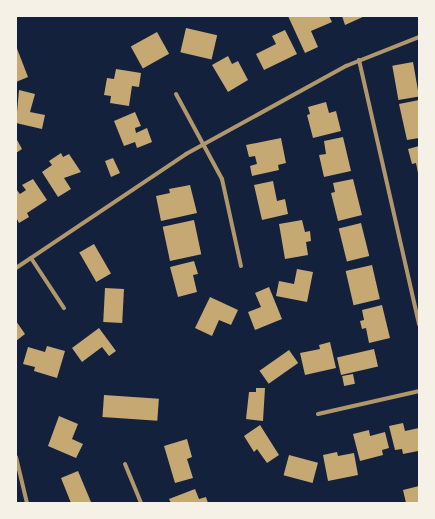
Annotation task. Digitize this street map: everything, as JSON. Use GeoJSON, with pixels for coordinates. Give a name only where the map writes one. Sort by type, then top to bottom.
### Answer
{"type":"FeatureCollection","features":[{"type":"Feature","properties":{"kind":"street"},"geometry":{"type":"LineString","coordinates":[[16,268],[157,172],[359,60],[419,37]]}},
{"type":"Feature","properties":{"kind":"street"},"geometry":{"type":"LineString","coordinates":[[359,60],[419,324]]}},
{"type":"Feature","properties":{"kind":"street"},"geometry":{"type":"LineString","coordinates":[[176,94],[206,144],[222,179],[242,266]]}},
{"type":"Feature","properties":{"kind":"street"},"geometry":{"type":"LineString","coordinates":[[31,258],[64,308]]}},
{"type":"Feature","properties":{"kind":"street"},"geometry":{"type":"LineString","coordinates":[[318,414],[419,391]]}},
{"type":"Feature","properties":{"kind":"street"},"geometry":{"type":"LineString","coordinates":[[16,457],[27,503]]}},
{"type":"Feature","properties":{"kind":"street"},"geometry":{"type":"LineString","coordinates":[[125,464],[140,503]]}},
{"type":"Feature","properties":{"kind":"building"},"geometry":{"type":"Polygon","coordinates":[[[288,16],[329,16],[332,22],[311,31],[318,47],[305,53],[288,16]]]}},
{"type":"Feature","properties":{"kind":"building"},"geometry":{"type":"Polygon","coordinates":[[[342,16],[365,16],[345,25],[342,16]]]}},
{"type":"Feature","properties":{"kind":"building"},"geometry":{"type":"Polygon","coordinates":[[[186,28],[217,35],[212,60],[180,52],[186,28]]]}},
{"type":"Feature","properties":{"kind":"building"},"geometry":{"type":"Polygon","coordinates":[[[285,30],[297,54],[264,70],[256,54],[276,44],[272,36],[285,30]]]}},
{"type":"Feature","properties":{"kind":"building"},"geometry":{"type":"Polygon","coordinates":[[[157,32],[169,54],[143,68],[131,47],[157,32]]]}},
{"type":"Feature","properties":{"kind":"building"},"geometry":{"type":"Polygon","coordinates":[[[16,46],[28,77],[16,82],[16,46]]]}},
{"type":"Feature","properties":{"kind":"building"},"geometry":{"type":"Polygon","coordinates":[[[228,56],[232,64],[238,61],[248,80],[228,92],[212,65],[228,56]]]}},
{"type":"Feature","properties":{"kind":"building"},"geometry":{"type":"Polygon","coordinates":[[[413,62],[419,96],[398,100],[392,66],[413,62]]]}},
{"type":"Feature","properties":{"kind":"building"},"geometry":{"type":"Polygon","coordinates":[[[116,69],[141,73],[139,87],[132,86],[129,106],[110,103],[111,96],[104,95],[107,78],[114,79],[116,69]]]}},
{"type":"Feature","properties":{"kind":"building"},"geometry":{"type":"Polygon","coordinates":[[[19,90],[35,94],[30,112],[45,115],[42,129],[16,123],[19,90]]]}},
{"type":"Feature","properties":{"kind":"building"},"geometry":{"type":"Polygon","coordinates":[[[419,100],[419,138],[407,140],[399,104],[419,100]]]}},
{"type":"Feature","properties":{"kind":"building"},"geometry":{"type":"Polygon","coordinates":[[[326,102],[329,113],[336,111],[341,131],[313,138],[307,115],[310,114],[308,107],[326,102]]]}},
{"type":"Feature","properties":{"kind":"building"},"geometry":{"type":"Polygon","coordinates":[[[135,112],[141,126],[135,128],[136,133],[147,128],[152,142],[137,148],[135,142],[124,146],[114,121],[135,112]]]}},
{"type":"Feature","properties":{"kind":"building"},"geometry":{"type":"Polygon","coordinates":[[[343,137],[351,171],[324,177],[319,155],[326,154],[324,141],[343,137]]]}},
{"type":"Feature","properties":{"kind":"building"},"geometry":{"type":"Polygon","coordinates":[[[16,138],[22,149],[16,153],[16,138]]]}},
{"type":"Feature","properties":{"kind":"building"},"geometry":{"type":"Polygon","coordinates":[[[281,138],[286,163],[278,165],[279,170],[252,176],[250,166],[257,164],[255,156],[249,157],[246,145],[281,138]]]}},
{"type":"Feature","properties":{"kind":"building"},"geometry":{"type":"Polygon","coordinates":[[[419,146],[418,173],[416,163],[412,164],[408,149],[419,146]]]}},
{"type":"Feature","properties":{"kind":"building"},"geometry":{"type":"Polygon","coordinates":[[[61,153],[63,157],[69,154],[81,172],[64,178],[71,189],[58,197],[42,172],[52,165],[49,161],[61,153]]]}},
{"type":"Feature","properties":{"kind":"building"},"geometry":{"type":"Polygon","coordinates":[[[113,158],[120,173],[111,177],[105,161],[113,158]]]}},
{"type":"Feature","properties":{"kind":"building"},"geometry":{"type":"Polygon","coordinates":[[[33,179],[47,200],[27,213],[29,217],[19,223],[16,217],[16,189],[20,194],[26,190],[22,185],[33,179]]]}},
{"type":"Feature","properties":{"kind":"building"},"geometry":{"type":"Polygon","coordinates":[[[353,179],[362,215],[338,221],[331,193],[335,192],[333,183],[353,179]]]}},
{"type":"Feature","properties":{"kind":"building"},"geometry":{"type":"Polygon","coordinates":[[[273,181],[277,201],[285,199],[288,214],[262,220],[254,185],[273,181]]]}},
{"type":"Feature","properties":{"kind":"building"},"geometry":{"type":"Polygon","coordinates":[[[190,185],[197,213],[161,221],[156,196],[170,193],[169,189],[190,185]]]}},
{"type":"Feature","properties":{"kind":"building"},"geometry":{"type":"Polygon","coordinates":[[[194,220],[201,254],[170,261],[163,227],[194,220]]]}},
{"type":"Feature","properties":{"kind":"building"},"geometry":{"type":"Polygon","coordinates":[[[302,220],[305,232],[310,231],[311,241],[306,242],[308,255],[285,259],[279,224],[302,220]]]}},
{"type":"Feature","properties":{"kind":"building"},"geometry":{"type":"Polygon","coordinates":[[[361,223],[369,256],[347,262],[339,229],[361,223]]]}},
{"type":"Feature","properties":{"kind":"building"},"geometry":{"type":"Polygon","coordinates":[[[94,244],[111,273],[96,282],[79,253],[94,244]]]}},
{"type":"Feature","properties":{"kind":"building"},"geometry":{"type":"Polygon","coordinates":[[[194,261],[198,274],[193,275],[197,292],[178,297],[170,267],[194,261]]]}},
{"type":"Feature","properties":{"kind":"building"},"geometry":{"type":"Polygon","coordinates":[[[372,265],[380,299],[354,305],[346,271],[372,265]]]}},
{"type":"Feature","properties":{"kind":"building"},"geometry":{"type":"Polygon","coordinates":[[[297,269],[313,272],[307,302],[276,296],[279,281],[294,284],[297,269]]]}},
{"type":"Feature","properties":{"kind":"building"},"geometry":{"type":"Polygon","coordinates":[[[269,287],[282,319],[255,330],[248,312],[261,307],[255,293],[269,287]]]}},
{"type":"Feature","properties":{"kind":"building"},"geometry":{"type":"Polygon","coordinates":[[[105,288],[124,289],[122,323],[103,322],[105,288]]]}},
{"type":"Feature","properties":{"kind":"building"},"geometry":{"type":"Polygon","coordinates":[[[210,297],[238,310],[231,325],[219,320],[212,336],[195,328],[210,297]]]}},
{"type":"Feature","properties":{"kind":"building"},"geometry":{"type":"Polygon","coordinates":[[[382,305],[390,338],[369,343],[366,328],[362,329],[360,321],[364,320],[362,310],[382,305]]]}},
{"type":"Feature","properties":{"kind":"building"},"geometry":{"type":"Polygon","coordinates":[[[16,321],[25,334],[16,341],[16,321]]]}},
{"type":"Feature","properties":{"kind":"building"},"geometry":{"type":"Polygon","coordinates":[[[99,328],[116,351],[109,356],[102,347],[82,362],[72,348],[99,328]]]}},
{"type":"Feature","properties":{"kind":"building"},"geometry":{"type":"Polygon","coordinates":[[[330,342],[336,368],[305,375],[300,353],[320,349],[319,345],[330,342]]]}},
{"type":"Feature","properties":{"kind":"building"},"geometry":{"type":"Polygon","coordinates":[[[47,346],[65,351],[57,378],[34,371],[35,367],[23,364],[28,347],[45,352],[47,346]]]}},
{"type":"Feature","properties":{"kind":"building"},"geometry":{"type":"Polygon","coordinates":[[[374,349],[378,367],[341,375],[337,358],[374,349]]]}},
{"type":"Feature","properties":{"kind":"building"},"geometry":{"type":"Polygon","coordinates":[[[289,350],[298,363],[269,384],[260,371],[289,350]]]}},
{"type":"Feature","properties":{"kind":"building"},"geometry":{"type":"Polygon","coordinates":[[[353,374],[355,384],[344,386],[342,376],[353,374]]]}},
{"type":"Feature","properties":{"kind":"building"},"geometry":{"type":"Polygon","coordinates":[[[256,388],[265,388],[263,421],[246,419],[249,392],[256,392],[256,388]]]}},
{"type":"Feature","properties":{"kind":"building"},"geometry":{"type":"Polygon","coordinates":[[[104,395],[159,399],[157,421],[102,417],[104,395]]]}},
{"type":"Feature","properties":{"kind":"building"},"geometry":{"type":"Polygon","coordinates":[[[59,416],[78,424],[72,439],[83,444],[76,458],[48,446],[59,416]]]}},
{"type":"Feature","properties":{"kind":"building"},"geometry":{"type":"Polygon","coordinates":[[[403,423],[405,431],[419,428],[418,451],[403,454],[402,449],[395,450],[389,426],[403,423]]]}},
{"type":"Feature","properties":{"kind":"building"},"geometry":{"type":"Polygon","coordinates":[[[260,425],[279,455],[267,463],[257,449],[254,452],[244,436],[260,425]]]}},
{"type":"Feature","properties":{"kind":"building"},"geometry":{"type":"Polygon","coordinates":[[[369,430],[370,436],[385,432],[389,448],[382,450],[383,455],[360,461],[353,434],[369,430]]]}},
{"type":"Feature","properties":{"kind":"building"},"geometry":{"type":"Polygon","coordinates":[[[187,439],[192,457],[187,459],[193,478],[175,483],[164,446],[187,439]]]}},
{"type":"Feature","properties":{"kind":"building"},"geometry":{"type":"Polygon","coordinates":[[[337,452],[338,456],[354,453],[358,475],[328,481],[323,455],[337,452]]]}},
{"type":"Feature","properties":{"kind":"building"},"geometry":{"type":"Polygon","coordinates":[[[289,455],[318,463],[313,483],[284,475],[289,455]]]}},
{"type":"Feature","properties":{"kind":"building"},"geometry":{"type":"Polygon","coordinates":[[[78,471],[91,502],[90,503],[71,503],[61,478],[78,471]]]}},
{"type":"Feature","properties":{"kind":"building"},"geometry":{"type":"Polygon","coordinates":[[[419,486],[419,503],[406,503],[403,490],[419,486]]]}},
{"type":"Feature","properties":{"kind":"building"},"geometry":{"type":"Polygon","coordinates":[[[195,489],[199,499],[206,497],[208,503],[171,503],[169,499],[195,489]]]}}]}
